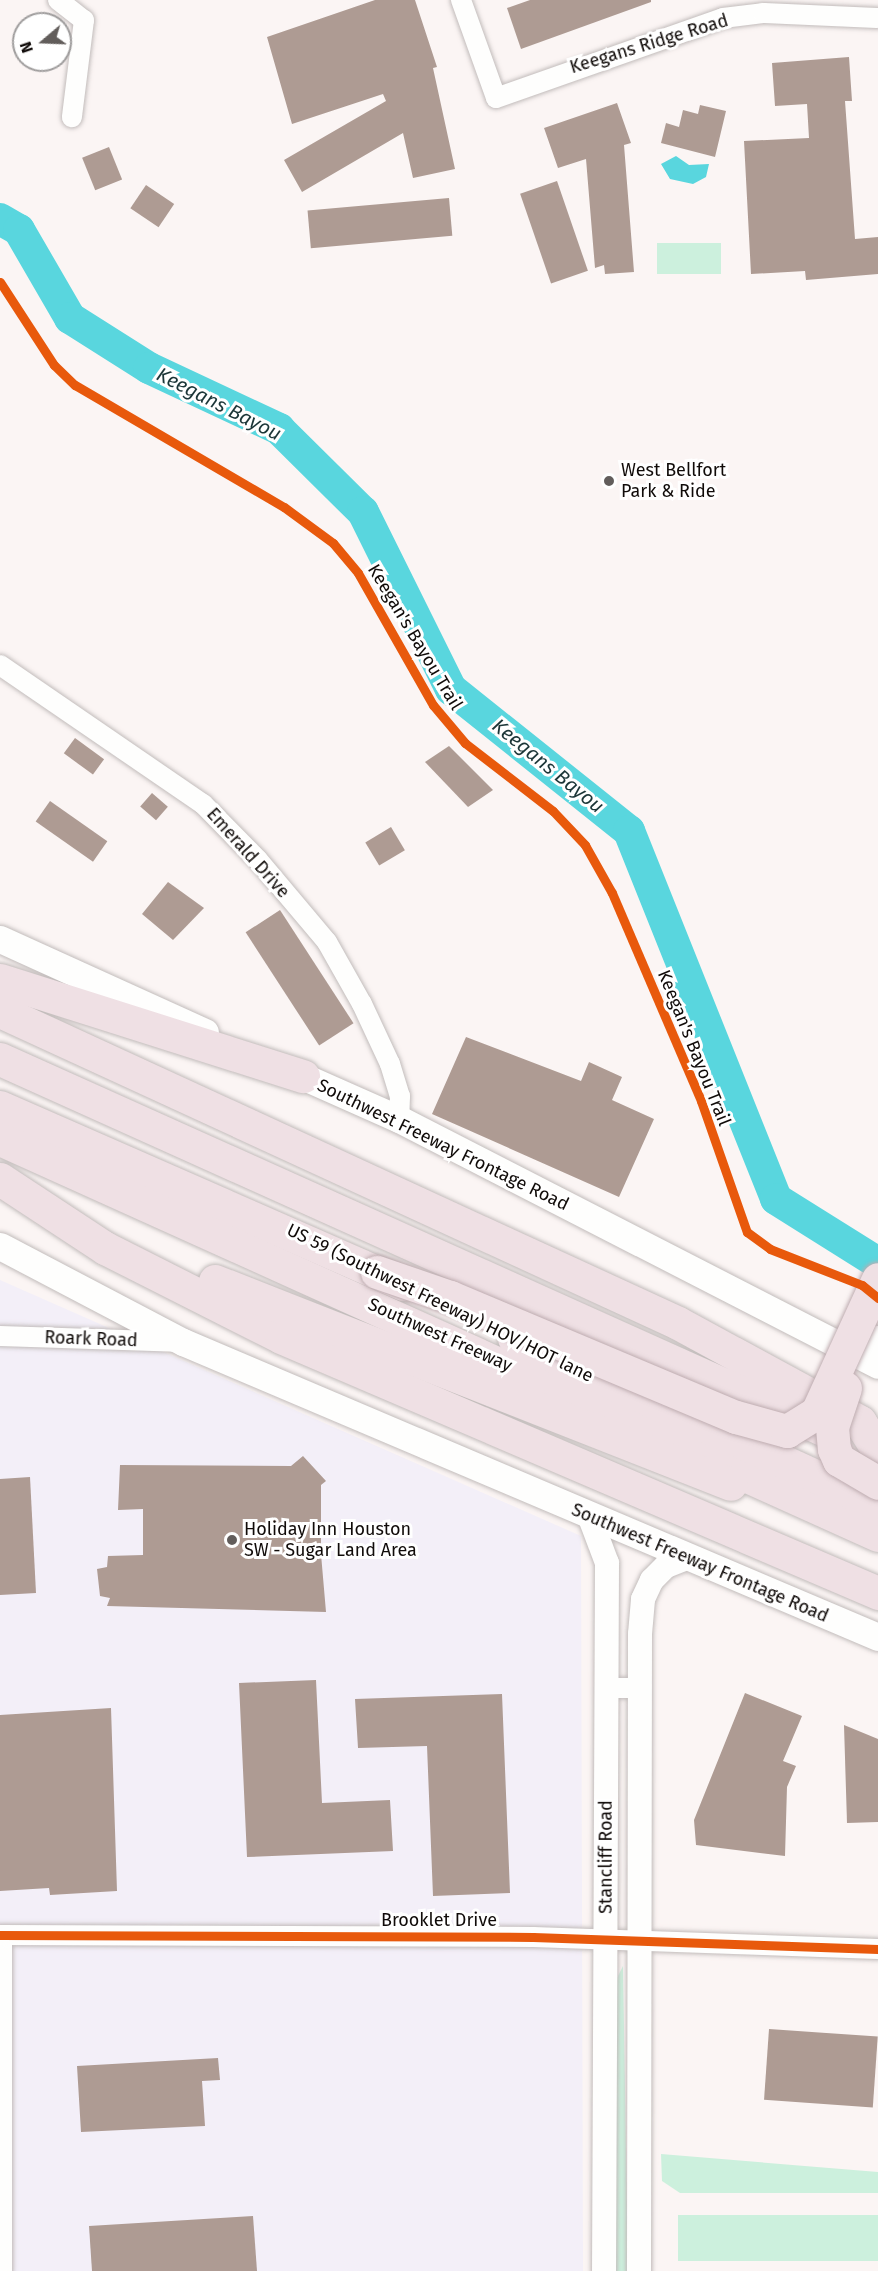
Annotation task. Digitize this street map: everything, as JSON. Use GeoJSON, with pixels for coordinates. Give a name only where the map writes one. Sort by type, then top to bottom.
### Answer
{"type":"FeatureCollection","features":[{"type":"Feature","properties":{"kind":"highway"},"geometry":{"type":"LineString","coordinates":[[0,980],[303,1076]]}},
{"type":"Feature","properties":{"kind":"highway"},"geometry":{"type":"LineString","coordinates":[[0,1011],[84,1052],[678,1323],[860,1422],[878,1452]]}},
{"type":"Feature","properties":{"kind":"highway"},"geometry":{"type":"LineString","coordinates":[[0,1059],[878,1452]]}},
{"type":"Feature","properties":{"kind":"highway","name":"US 59 (Southwest Freeway) HOV/HOT lane"},"geometry":{"type":"LineString","coordinates":[[0,1107],[378,1272],[580,1372],[878,1505]]}},
{"type":"Feature","properties":{"kind":"highway","name":"Southwest Freeway"},"geometry":{"type":"LineString","coordinates":[[0,1139],[778,1485],[878,1535]]}},
{"type":"Feature","properties":{"kind":"highway"},"geometry":{"type":"LineString","coordinates":[[0,1179],[105,1248],[281,1336],[878,1593]]}},
{"type":"Feature","properties":{"kind":"highway"},"geometry":{"type":"LineString","coordinates":[[0,1192],[675,1466],[725,1484],[778,1485]]}},
{"type":"Feature","properties":{"kind":"highway"},"geometry":{"type":"LineString","coordinates":[[378,1272],[450,1297],[736,1417],[787,1431],[817,1412],[878,1279]]}},
{"type":"Feature","properties":{"kind":"highway"},"geometry":{"type":"LineString","coordinates":[[878,1314],[832,1427],[839,1460],[878,1483]]}},
{"type":"Feature","properties":{"kind":"main road"},"geometry":{"type":"LineString","coordinates":[[0,932],[40,957]]}},
{"type":"Feature","properties":{"kind":"main road","name":"Southwest Freeway Frontage Road"},"geometry":{"type":"LineString","coordinates":[[0,939],[399,1119],[878,1365]]}},
{"type":"Feature","properties":{"kind":"main road","name":"Southwest Freeway Frontage Road"},"geometry":{"type":"LineString","coordinates":[[0,1246],[183,1342],[590,1518],[878,1637]]}},
{"type":"Feature","properties":{"kind":"street"},"geometry":{"type":"LineString","coordinates":[[58,0],[84,20],[72,117]]}},
{"type":"Feature","properties":{"kind":"street","name":"Keegans Ridge Road"},"geometry":{"type":"LineString","coordinates":[[461,0],[496,98],[723,18],[764,13],[878,18]]}},
{"type":"Feature","properties":{"kind":"street","name":"Emerald Drive"},"geometry":{"type":"LineString","coordinates":[[0,665],[203,804],[258,860],[327,942],[362,1004],[400,1096],[399,1119]]}},
{"type":"Feature","properties":{"kind":"street","name":"Roark Road"},"geometry":{"type":"LineString","coordinates":[[0,1336],[183,1342]]}},
{"type":"Feature","properties":{"kind":"street"},"geometry":{"type":"LineString","coordinates":[[831,1341],[878,1338]]}},
{"type":"Feature","properties":{"kind":"street","name":"Stancliff Road"},"geometry":{"type":"LineString","coordinates":[[590,1518],[607,1563],[604,2271]]}},
{"type":"Feature","properties":{"kind":"street","name":"Stancliff Road"},"geometry":{"type":"LineString","coordinates":[[639,2271],[640,1688],[643,1599],[666,1566],[687,1558]]}},
{"type":"Feature","properties":{"kind":"street"},"geometry":{"type":"LineString","coordinates":[[606,1688],[640,1688]]}},
{"type":"Feature","properties":{"kind":"street"},"geometry":{"type":"LineString","coordinates":[[1,1935],[2,2271]]}},
{"type":"Feature","properties":{"kind":"street","name":"Brooklet Drive"},"geometry":{"type":"LineString","coordinates":[[1,1935],[605,1938],[878,1949]]}},
{"type":"Feature","properties":{"kind":"shaded area"},"geometry":{"type":"Polygon","coordinates":[[[0,1280],[581,1536],[583,2271],[0,2271],[0,1280]]]}},
{"type":"Feature","properties":{"kind":"green space"},"geometry":{"type":"Polygon","coordinates":[[[657,243],[721,243],[721,274],[657,274],[657,243]]]}},
{"type":"Feature","properties":{"kind":"green space"},"geometry":{"type":"Polygon","coordinates":[[[623,1966],[628,2271],[614,2271],[615,1982],[623,1966]]]}},
{"type":"Feature","properties":{"kind":"green space"},"geometry":{"type":"Polygon","coordinates":[[[661,2154],[878,2172],[878,2193],[680,2193],[662,2181],[661,2154]]]}},
{"type":"Feature","properties":{"kind":"green space"},"geometry":{"type":"Polygon","coordinates":[[[678,2215],[878,2215],[878,2261],[678,2261],[678,2215]]]}},
{"type":"Feature","properties":{"kind":"water"},"geometry":{"type":"Polygon","coordinates":[[[676,156],[689,165],[709,164],[706,177],[693,184],[670,179],[661,164],[676,156]]]}},
{"type":"Feature","properties":{"kind":"building"},"geometry":{"type":"Polygon","coordinates":[[[375,0],[415,0],[437,67],[433,68],[455,169],[413,178],[403,133],[302,192],[284,160],[386,101],[383,94],[292,124],[267,37],[375,0]]]}},
{"type":"Feature","properties":{"kind":"building"},"geometry":{"type":"Polygon","coordinates":[[[530,0],[651,0],[651,2],[521,49],[507,8],[530,0]]]}},
{"type":"Feature","properties":{"kind":"building"},"geometry":{"type":"Polygon","coordinates":[[[849,57],[852,101],[845,101],[855,239],[878,237],[878,274],[806,280],[805,271],[751,274],[744,141],[809,138],[807,104],[775,106],[772,63],[849,57]]]}},
{"type":"Feature","properties":{"kind":"building"},"geometry":{"type":"Polygon","coordinates":[[[617,103],[631,143],[624,145],[634,272],[605,274],[604,265],[595,268],[586,159],[558,168],[544,128],[617,103]]]}},
{"type":"Feature","properties":{"kind":"building"},"geometry":{"type":"Polygon","coordinates":[[[700,105],[726,111],[715,157],[661,143],[666,123],[679,127],[683,110],[698,114],[700,105]]]}},
{"type":"Feature","properties":{"kind":"building"},"geometry":{"type":"Polygon","coordinates":[[[109,147],[122,179],[95,190],[82,158],[109,147]]]}},
{"type":"Feature","properties":{"kind":"building"},"geometry":{"type":"Polygon","coordinates":[[[557,181],[588,271],[551,284],[520,194],[557,181]]]}},
{"type":"Feature","properties":{"kind":"building"},"geometry":{"type":"Polygon","coordinates":[[[146,185],[174,204],[159,227],[130,208],[146,185]]]}},
{"type":"Feature","properties":{"kind":"building"},"geometry":{"type":"Polygon","coordinates":[[[449,198],[452,236],[311,248],[308,210],[449,198]]]}},
{"type":"Feature","properties":{"kind":"building"},"geometry":{"type":"Polygon","coordinates":[[[75,738],[104,759],[93,775],[64,753],[75,738]]]}},
{"type":"Feature","properties":{"kind":"building"},"geometry":{"type":"Polygon","coordinates":[[[449,746],[493,790],[468,807],[425,762],[449,746]]]}},
{"type":"Feature","properties":{"kind":"building"},"geometry":{"type":"Polygon","coordinates":[[[152,793],[168,807],[156,820],[140,807],[152,793]]]}},
{"type":"Feature","properties":{"kind":"building"},"geometry":{"type":"Polygon","coordinates":[[[50,801],[107,841],[93,862],[36,821],[50,801]]]}},
{"type":"Feature","properties":{"kind":"building"},"geometry":{"type":"Polygon","coordinates":[[[391,827],[405,850],[379,866],[365,842],[391,827]]]}},
{"type":"Feature","properties":{"kind":"building"},"geometry":{"type":"Polygon","coordinates":[[[168,882],[204,908],[173,940],[142,914],[168,882]]]}},
{"type":"Feature","properties":{"kind":"building"},"geometry":{"type":"Polygon","coordinates":[[[280,910],[354,1023],[319,1046],[246,932],[280,910]]]}},
{"type":"Feature","properties":{"kind":"building"},"geometry":{"type":"Polygon","coordinates":[[[466,1037],[581,1081],[589,1062],[622,1077],[612,1100],[654,1119],[619,1197],[432,1114],[466,1037]]]}},
{"type":"Feature","properties":{"kind":"building","name":"Holiday Inn Houston SW - Sugar Land Area"},"geometry":{"type":"Polygon","coordinates":[[[303,1456],[326,1481],[321,1485],[321,1554],[326,1612],[107,1606],[110,1598],[100,1596],[97,1569],[107,1567],[108,1556],[143,1555],[143,1509],[118,1510],[120,1465],[291,1466],[303,1456]]]}},
{"type":"Feature","properties":{"kind":"building"},"geometry":{"type":"Polygon","coordinates":[[[30,1477],[36,1593],[0,1595],[0,1479],[30,1477]]]}},
{"type":"Feature","properties":{"kind":"building"},"geometry":{"type":"Polygon","coordinates":[[[316,1680],[322,1803],[390,1800],[393,1851],[247,1857],[239,1683],[316,1680]]]}},
{"type":"Feature","properties":{"kind":"building"},"geometry":{"type":"Polygon","coordinates":[[[745,1693],[802,1716],[783,1761],[796,1766],[787,1787],[785,1856],[696,1845],[694,1820],[745,1693]]]}},
{"type":"Feature","properties":{"kind":"building"},"geometry":{"type":"Polygon","coordinates":[[[502,1694],[510,1893],[433,1896],[427,1746],[358,1748],[355,1699],[502,1694]]]}},
{"type":"Feature","properties":{"kind":"building"},"geometry":{"type":"Polygon","coordinates":[[[111,1708],[117,1891],[50,1895],[49,1888],[0,1891],[0,1715],[111,1708]]]}},
{"type":"Feature","properties":{"kind":"building"},"geometry":{"type":"Polygon","coordinates":[[[844,1725],[878,1739],[878,1822],[847,1823],[844,1725]]]}},
{"type":"Feature","properties":{"kind":"building"},"geometry":{"type":"Polygon","coordinates":[[[769,2029],[878,2037],[873,2107],[764,2100],[769,2029]]]}},
{"type":"Feature","properties":{"kind":"building"},"geometry":{"type":"Polygon","coordinates":[[[218,2058],[220,2080],[202,2081],[205,2126],[81,2132],[77,2066],[218,2058]]]}},
{"type":"Feature","properties":{"kind":"building"},"geometry":{"type":"Polygon","coordinates":[[[253,2216],[257,2271],[92,2271],[89,2226],[253,2216]]]}},
{"type":"Feature","properties":{"kind":"waterway","name":"Keegans Bayou"},"geometry":{"type":"LineString","coordinates":[[0,219],[19,230],[70,318],[149,368],[279,429],[363,512],[451,689],[629,831],[776,1199],[878,1263]]}},
{"type":"Feature","properties":{"kind":"cycle path","name":"Keegan's Bayou Trail"},"geometry":{"type":"LineString","coordinates":[[0,282],[54,365],[75,385],[284,507],[333,543],[358,573],[433,705],[465,743],[553,811],[585,845],[612,893],[701,1101],[747,1232],[770,1249],[862,1285],[878,1298]]}},
{"type":"Feature","properties":{"kind":"cycle path"},"geometry":{"type":"LineString","coordinates":[[0,1935],[533,1937],[878,1949]]}},
{"type":"Feature","properties":{"kind":"place","name":"West Bellfort Park & Ride"},"geometry":{"type":"Point","coordinates":[609,481]}},
{"type":"Feature","properties":{"kind":"place","name":"Holiday Inn Houston SW - Sugar Land Area"},"geometry":{"type":"Point","coordinates":[232,1540]}}]}
